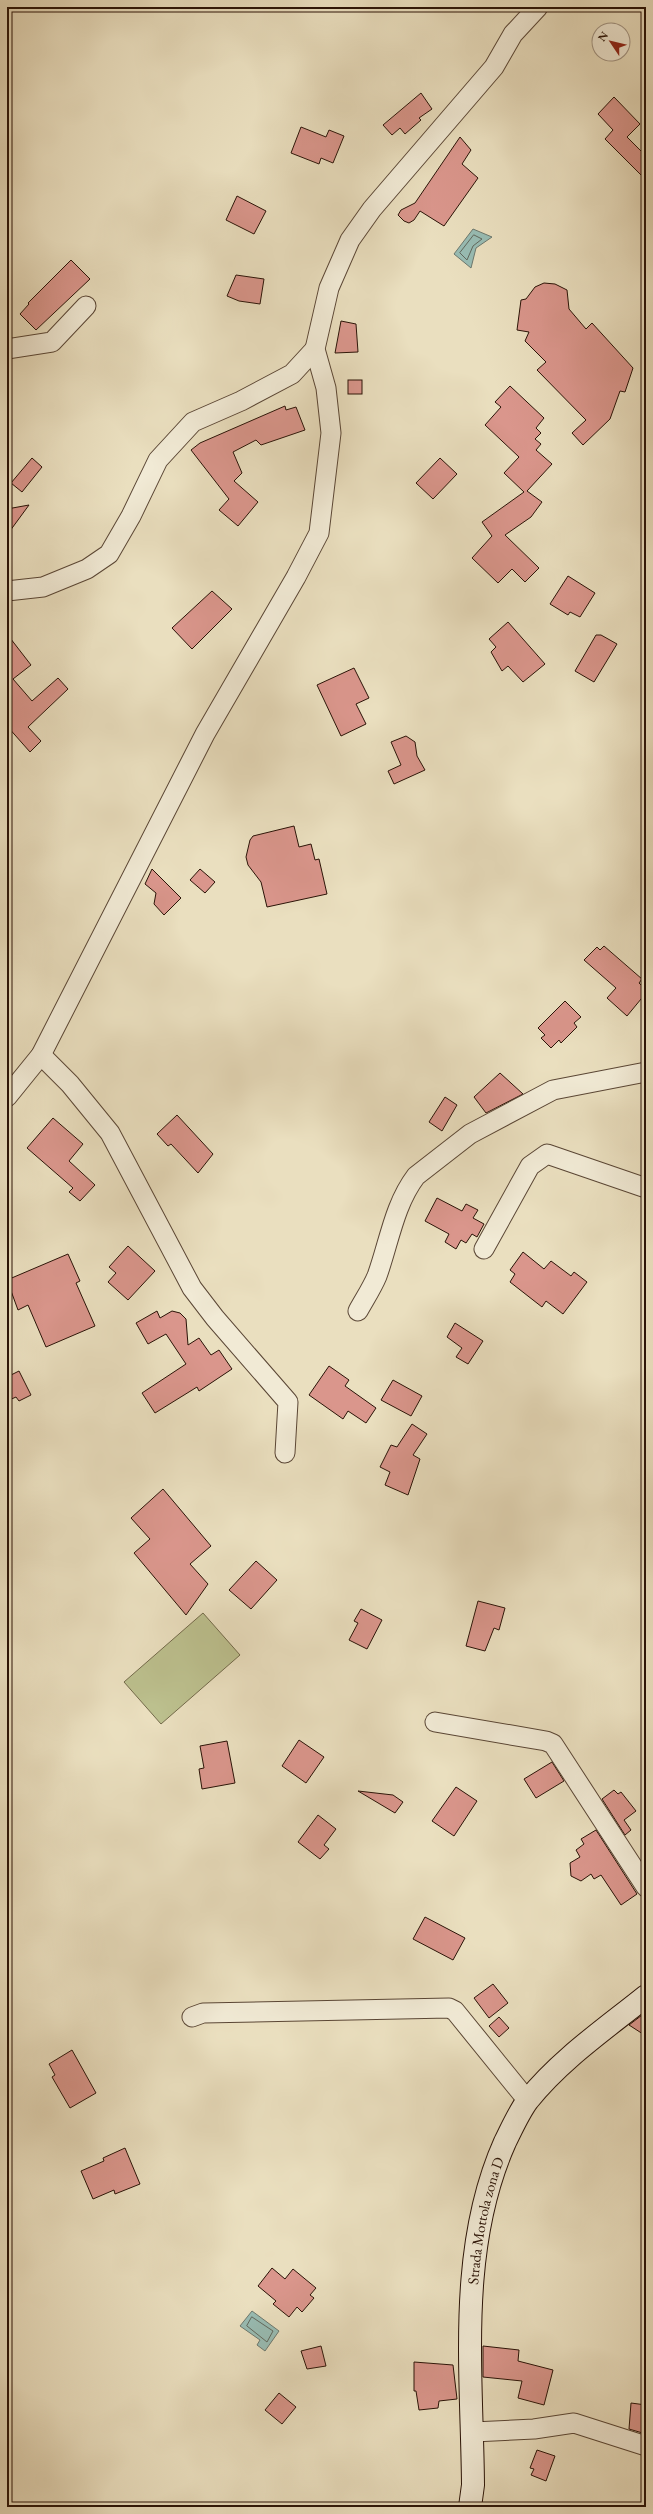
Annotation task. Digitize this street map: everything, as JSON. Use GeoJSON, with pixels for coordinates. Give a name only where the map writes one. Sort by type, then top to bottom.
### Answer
{"type":"FeatureCollection","features":[{"type":"Feature","properties":{"kind":"main road","name":"Strada Mottola zona D"},"geometry":{"type":"LineString","coordinates":[[470,2507],[473,2485],[473,2432],[469,2344],[475,2258],[482,2214],[495,2164],[514,2124],[528,2101],[559,2065],[646,1996]]}},
{"type":"Feature","properties":{"kind":"street"},"geometry":{"type":"LineString","coordinates":[[7,1096],[41,1055],[205,734],[296,577],[319,533],[331,433],[326,388],[315,349],[329,288],[350,240],[372,209],[494,67],[513,34],[538,7]]}},
{"type":"Feature","properties":{"kind":"street"},"geometry":{"type":"LineString","coordinates":[[7,349],[52,342],[86,306]]}},
{"type":"Feature","properties":{"kind":"street"},"geometry":{"type":"LineString","coordinates":[[7,591],[44,587],[87,569],[109,554],[131,516],[158,460],[193,422],[241,401],[292,374],[315,349]]}},
{"type":"Feature","properties":{"kind":"street"},"geometry":{"type":"LineString","coordinates":[[41,1055],[70,1084],[110,1133],[192,1288],[215,1318],[288,1402],[284,1453]]}},
{"type":"Feature","properties":{"kind":"street"},"geometry":{"type":"LineString","coordinates":[[358,1311],[377,1277],[389,1232],[410,1184],[416,1176],[470,1134],[553,1090],[646,1072]]}},
{"type":"Feature","properties":{"kind":"street"},"geometry":{"type":"LineString","coordinates":[[484,1249],[530,1166],[547,1154],[646,1188]]}},
{"type":"Feature","properties":{"kind":"street"},"geometry":{"type":"LineString","coordinates":[[435,1722],[546,1741],[553,1744],[646,1887]]}},
{"type":"Feature","properties":{"kind":"street"},"geometry":{"type":"LineString","coordinates":[[192,2017],[203,2013],[449,2008],[455,2011],[528,2101]]}},
{"type":"Feature","properties":{"kind":"street"},"geometry":{"type":"LineString","coordinates":[[473,2432],[534,2429],[574,2423],[646,2446]]}},
{"type":"Feature","properties":{"kind":"green space"},"geometry":{"type":"Polygon","coordinates":[[[203,1613],[240,1655],[161,1724],[124,1682],[203,1613]]]}},
{"type":"Feature","properties":{"kind":"water"},"geometry":{"type":"Polygon","coordinates":[[[473,229],[492,237],[476,248],[471,268],[454,254],[473,229]]]}},
{"type":"Feature","properties":{"kind":"water"},"geometry":{"type":"Polygon","coordinates":[[[252,2311],[279,2331],[265,2351],[257,2345],[260,2340],[240,2326],[252,2311]]]}},
{"type":"Feature","properties":{"kind":"building"},"geometry":{"type":"Polygon","coordinates":[[[421,93],[432,109],[419,118],[421,120],[405,134],[400,128],[392,135],[383,125],[421,93]]]}},
{"type":"Feature","properties":{"kind":"building"},"geometry":{"type":"Polygon","coordinates":[[[614,97],[640,124],[627,137],[646,156],[646,180],[605,139],[613,130],[598,114],[614,97]]]}},
{"type":"Feature","properties":{"kind":"building"},"geometry":{"type":"Polygon","coordinates":[[[301,127],[326,137],[329,130],[344,136],[333,163],[321,158],[319,164],[291,153],[301,127]]]}},
{"type":"Feature","properties":{"kind":"building"},"geometry":{"type":"Polygon","coordinates":[[[460,137],[471,150],[462,164],[478,178],[444,226],[420,211],[414,220],[409,223],[404,221],[398,215],[401,210],[415,203],[460,137]]]}},
{"type":"Feature","properties":{"kind":"building"},"geometry":{"type":"Polygon","coordinates":[[[237,196],[266,211],[254,234],[226,220],[237,196]]]}},
{"type":"Feature","properties":{"kind":"building"},"geometry":{"type":"Polygon","coordinates":[[[71,260],[90,279],[36,330],[20,314],[29,304],[28,303],[71,260]]]}},
{"type":"Feature","properties":{"kind":"building"},"geometry":{"type":"Polygon","coordinates":[[[236,275],[264,279],[260,304],[239,301],[227,296],[236,275]]]}},
{"type":"Feature","properties":{"kind":"building"},"geometry":{"type":"Polygon","coordinates":[[[544,283],[555,284],[567,290],[569,309],[586,329],[592,323],[633,368],[625,392],[620,391],[610,419],[583,445],[572,433],[586,420],[537,370],[546,362],[525,341],[529,332],[517,330],[521,300],[526,299],[535,287],[544,283]]]}},
{"type":"Feature","properties":{"kind":"building"},"geometry":{"type":"Polygon","coordinates":[[[341,321],[356,324],[358,352],[335,353],[341,321]]]}},
{"type":"Feature","properties":{"kind":"building"},"geometry":{"type":"Polygon","coordinates":[[[348,380],[362,380],[362,394],[348,394],[348,380]]]}},
{"type":"Feature","properties":{"kind":"building"},"geometry":{"type":"Polygon","coordinates":[[[510,386],[544,418],[536,428],[541,433],[535,439],[541,444],[536,450],[552,464],[527,491],[542,502],[531,517],[505,535],[539,568],[525,582],[512,569],[498,583],[472,558],[492,536],[482,522],[524,492],[504,473],[519,457],[485,425],[501,407],[495,402],[510,386]]]}},
{"type":"Feature","properties":{"kind":"building"},"geometry":{"type":"Polygon","coordinates":[[[285,406],[286,410],[296,407],[305,430],[261,445],[256,440],[233,452],[242,473],[234,481],[258,502],[238,526],[219,510],[229,499],[191,450],[200,443],[285,406]]]}},
{"type":"Feature","properties":{"kind":"building"},"geometry":{"type":"Polygon","coordinates":[[[32,458],[42,467],[22,492],[11,483],[32,458]]]}},
{"type":"Feature","properties":{"kind":"building"},"geometry":{"type":"Polygon","coordinates":[[[440,458],[457,474],[433,499],[416,483],[440,458]]]}},
{"type":"Feature","properties":{"kind":"building"},"geometry":{"type":"Polygon","coordinates":[[[29,505],[7,535],[7,509],[29,505]]]}},
{"type":"Feature","properties":{"kind":"building"},"geometry":{"type":"Polygon","coordinates":[[[568,576],[595,593],[580,617],[570,612],[568,615],[550,604],[568,576]]]}},
{"type":"Feature","properties":{"kind":"building"},"geometry":{"type":"Polygon","coordinates":[[[212,591],[232,609],[192,649],[172,628],[212,591]]]}},
{"type":"Feature","properties":{"kind":"building"},"geometry":{"type":"Polygon","coordinates":[[[508,622],[545,664],[523,682],[508,666],[502,671],[491,652],[496,647],[489,639],[508,622]]]}},
{"type":"Feature","properties":{"kind":"building"},"geometry":{"type":"Polygon","coordinates":[[[7,634],[31,665],[13,679],[32,701],[58,678],[68,689],[28,727],[41,741],[30,752],[7,726],[7,634]]]}},
{"type":"Feature","properties":{"kind":"building"},"geometry":{"type":"Polygon","coordinates":[[[596,635],[601,635],[617,644],[594,682],[575,671],[596,635]]]}},
{"type":"Feature","properties":{"kind":"building"},"geometry":{"type":"Polygon","coordinates":[[[354,668],[369,698],[356,704],[366,724],[341,736],[317,685],[354,668]]]}},
{"type":"Feature","properties":{"kind":"building"},"geometry":{"type":"Polygon","coordinates":[[[406,736],[415,742],[417,756],[425,770],[394,784],[388,771],[401,765],[391,742],[406,736]]]}},
{"type":"Feature","properties":{"kind":"building"},"geometry":{"type":"Polygon","coordinates":[[[294,826],[299,847],[311,844],[315,860],[319,859],[327,894],[267,907],[261,882],[248,865],[246,857],[250,840],[253,836],[294,826]]]}},
{"type":"Feature","properties":{"kind":"building"},"geometry":{"type":"Polygon","coordinates":[[[152,869],[181,898],[164,915],[154,904],[156,893],[145,884],[152,869]]]}},
{"type":"Feature","properties":{"kind":"building"},"geometry":{"type":"Polygon","coordinates":[[[200,869],[215,882],[205,893],[190,880],[200,869]]]}},
{"type":"Feature","properties":{"kind":"building"},"geometry":{"type":"Polygon","coordinates":[[[604,946],[642,979],[639,983],[645,989],[643,991],[646,993],[627,1016],[607,998],[616,988],[584,960],[597,947],[600,950],[604,946]]]}},
{"type":"Feature","properties":{"kind":"building"},"geometry":{"type":"Polygon","coordinates":[[[565,1001],[581,1017],[574,1023],[577,1027],[561,1043],[559,1040],[551,1048],[541,1038],[545,1035],[538,1028],[565,1001]]]}},
{"type":"Feature","properties":{"kind":"building"},"geometry":{"type":"Polygon","coordinates":[[[500,1073],[523,1094],[486,1113],[474,1097],[500,1073]]]}},
{"type":"Feature","properties":{"kind":"building"},"geometry":{"type":"Polygon","coordinates":[[[445,1097],[457,1105],[442,1131],[429,1122],[445,1097]]]}},
{"type":"Feature","properties":{"kind":"building"},"geometry":{"type":"Polygon","coordinates":[[[177,1115],[213,1154],[198,1173],[171,1144],[168,1146],[157,1134],[177,1115]]]}},
{"type":"Feature","properties":{"kind":"building"},"geometry":{"type":"Polygon","coordinates":[[[53,1118],[83,1144],[69,1161],[95,1185],[80,1201],[69,1192],[73,1188],[27,1148],[53,1118]]]}},
{"type":"Feature","properties":{"kind":"building"},"geometry":{"type":"Polygon","coordinates":[[[437,1198],[462,1211],[466,1204],[478,1210],[473,1218],[484,1224],[477,1237],[472,1234],[466,1243],[461,1240],[456,1249],[445,1242],[449,1234],[425,1221],[437,1198]]]}},
{"type":"Feature","properties":{"kind":"building"},"geometry":{"type":"Polygon","coordinates":[[[128,1246],[155,1271],[128,1300],[108,1282],[116,1273],[109,1267],[128,1246]]]}},
{"type":"Feature","properties":{"kind":"building"},"geometry":{"type":"Polygon","coordinates":[[[523,1252],[544,1269],[551,1261],[571,1276],[574,1272],[587,1282],[563,1314],[546,1301],[542,1307],[510,1282],[515,1274],[510,1270],[523,1252]]]}},
{"type":"Feature","properties":{"kind":"building"},"geometry":{"type":"Polygon","coordinates":[[[68,1254],[80,1281],[76,1283],[95,1326],[46,1347],[28,1305],[18,1310],[7,1280],[68,1254]]]}},
{"type":"Feature","properties":{"kind":"building"},"geometry":{"type":"Polygon","coordinates":[[[157,1311],[160,1318],[172,1311],[180,1313],[186,1319],[188,1345],[199,1338],[211,1355],[219,1350],[232,1369],[199,1391],[197,1387],[155,1413],[142,1393],[186,1364],[166,1334],[148,1344],[136,1323],[157,1311]]]}},
{"type":"Feature","properties":{"kind":"building"},"geometry":{"type":"Polygon","coordinates":[[[455,1323],[483,1341],[468,1364],[456,1357],[462,1348],[447,1337],[455,1323]]]}},
{"type":"Feature","properties":{"kind":"building"},"geometry":{"type":"Polygon","coordinates":[[[329,1366],[349,1380],[345,1386],[376,1408],[366,1423],[348,1411],[343,1419],[309,1395],[329,1366]]]}},
{"type":"Feature","properties":{"kind":"building"},"geometry":{"type":"Polygon","coordinates":[[[19,1371],[31,1395],[19,1401],[16,1397],[7,1401],[7,1377],[19,1371]]]}},
{"type":"Feature","properties":{"kind":"building"},"geometry":{"type":"Polygon","coordinates":[[[393,1380],[422,1396],[411,1416],[381,1400],[393,1380]]]}},
{"type":"Feature","properties":{"kind":"building"},"geometry":{"type":"Polygon","coordinates":[[[412,1424],[427,1434],[413,1455],[420,1459],[408,1495],[385,1485],[390,1472],[380,1467],[391,1445],[397,1447],[412,1424]]]}},
{"type":"Feature","properties":{"kind":"building"},"geometry":{"type":"Polygon","coordinates":[[[163,1489],[211,1546],[190,1564],[208,1584],[186,1615],[134,1553],[150,1539],[131,1518],[163,1489]]]}},
{"type":"Feature","properties":{"kind":"building"},"geometry":{"type":"Polygon","coordinates":[[[256,1561],[277,1580],[251,1609],[229,1590],[256,1561]]]}},
{"type":"Feature","properties":{"kind":"building"},"geometry":{"type":"Polygon","coordinates":[[[478,1601],[505,1608],[499,1630],[494,1628],[485,1651],[466,1646],[478,1601]]]}},
{"type":"Feature","properties":{"kind":"building"},"geometry":{"type":"Polygon","coordinates":[[[361,1609],[382,1620],[367,1649],[349,1640],[358,1623],[354,1621],[361,1609]]]}},
{"type":"Feature","properties":{"kind":"building"},"geometry":{"type":"Polygon","coordinates":[[[299,1740],[324,1757],[306,1783],[282,1766],[299,1740]]]}},
{"type":"Feature","properties":{"kind":"building"},"geometry":{"type":"Polygon","coordinates":[[[227,1741],[235,1783],[202,1789],[199,1769],[204,1768],[200,1746],[227,1741]]]}},
{"type":"Feature","properties":{"kind":"building"},"geometry":{"type":"Polygon","coordinates":[[[552,1762],[564,1781],[536,1798],[524,1779],[552,1762]]]}},
{"type":"Feature","properties":{"kind":"building"},"geometry":{"type":"Polygon","coordinates":[[[456,1787],[477,1801],[454,1836],[432,1821],[456,1787]]]}},
{"type":"Feature","properties":{"kind":"building"},"geometry":{"type":"Polygon","coordinates":[[[614,1790],[618,1794],[621,1792],[636,1811],[624,1820],[631,1830],[625,1835],[602,1799],[614,1790]]]}},
{"type":"Feature","properties":{"kind":"building"},"geometry":{"type":"Polygon","coordinates":[[[358,1791],[393,1795],[403,1802],[395,1813],[358,1791]]]}},
{"type":"Feature","properties":{"kind":"building"},"geometry":{"type":"Polygon","coordinates":[[[318,1815],[336,1829],[324,1845],[329,1849],[320,1859],[298,1842],[318,1815]]]}},
{"type":"Feature","properties":{"kind":"building"},"geometry":{"type":"Polygon","coordinates":[[[596,1830],[637,1894],[621,1905],[601,1875],[594,1879],[591,1874],[581,1881],[571,1876],[570,1863],[580,1857],[576,1850],[584,1844],[581,1839],[596,1830]]]}},
{"type":"Feature","properties":{"kind":"building"},"geometry":{"type":"Polygon","coordinates":[[[425,1917],[465,1938],[453,1960],[413,1939],[425,1917]]]}},
{"type":"Feature","properties":{"kind":"building"},"geometry":{"type":"Polygon","coordinates":[[[493,1984],[508,2003],[489,2018],[474,1998],[493,1984]]]}},
{"type":"Feature","properties":{"kind":"building"},"geometry":{"type":"Polygon","coordinates":[[[646,2012],[646,2036],[629,2025],[646,2012]]]}},
{"type":"Feature","properties":{"kind":"building"},"geometry":{"type":"Polygon","coordinates":[[[499,2017],[509,2028],[499,2037],[489,2026],[499,2017]]]}},
{"type":"Feature","properties":{"kind":"building"},"geometry":{"type":"Polygon","coordinates":[[[72,2050],[96,2093],[70,2108],[52,2077],[55,2075],[49,2064],[72,2050]]]}},
{"type":"Feature","properties":{"kind":"building"},"geometry":{"type":"Polygon","coordinates":[[[125,2148],[140,2184],[115,2194],[114,2190],[93,2199],[81,2171],[104,2161],[103,2158],[125,2148]]]}},
{"type":"Feature","properties":{"kind":"building"},"geometry":{"type":"Polygon","coordinates":[[[272,2268],[285,2279],[293,2269],[316,2288],[310,2295],[314,2298],[302,2312],[297,2307],[289,2317],[273,2304],[276,2301],[258,2286],[272,2268]]]}},
{"type":"Feature","properties":{"kind":"building"},"geometry":{"type":"Polygon","coordinates":[[[321,2346],[326,2366],[307,2369],[301,2351],[321,2346]]]}},
{"type":"Feature","properties":{"kind":"building"},"geometry":{"type":"Polygon","coordinates":[[[483,2346],[519,2350],[518,2361],[553,2370],[544,2405],[518,2398],[522,2381],[483,2377],[483,2346]]]}},
{"type":"Feature","properties":{"kind":"building"},"geometry":{"type":"Polygon","coordinates":[[[414,2362],[453,2365],[457,2399],[439,2401],[438,2408],[419,2410],[416,2391],[414,2391],[414,2362]]]}},
{"type":"Feature","properties":{"kind":"building"},"geometry":{"type":"Polygon","coordinates":[[[279,2393],[296,2407],[282,2424],[265,2410],[279,2393]]]}},
{"type":"Feature","properties":{"kind":"building"},"geometry":{"type":"Polygon","coordinates":[[[631,2403],[646,2405],[646,2434],[629,2429],[631,2403]]]}},
{"type":"Feature","properties":{"kind":"building"},"geometry":{"type":"Polygon","coordinates":[[[537,2450],[555,2456],[546,2481],[531,2475],[534,2469],[530,2468],[537,2450]]]}}]}
